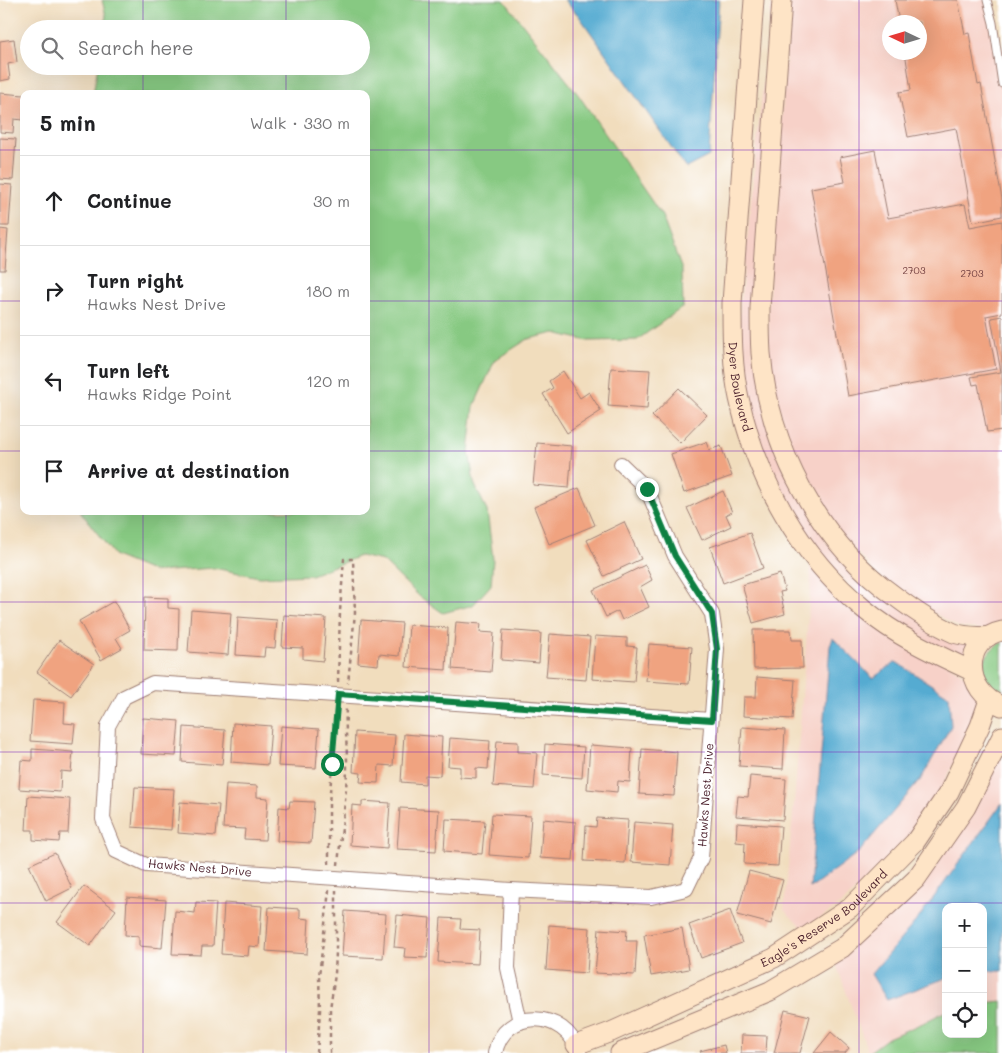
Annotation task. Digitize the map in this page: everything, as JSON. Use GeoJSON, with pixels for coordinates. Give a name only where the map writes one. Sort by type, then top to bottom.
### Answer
{"type":"FeatureCollection","features":[{"type":"Feature","properties":{"kind":"street","name":"Dyer Boulevard"},"geometry":{"type":"LineString","coordinates":[[754,0],[732,303],[732,348],[739,397],[756,458],[779,507],[819,566],[864,610],[905,638],[972,672]]}},
{"type":"Feature","properties":{"kind":"street","name":"Dyer Boulevard"},"geometry":{"type":"LineString","coordinates":[[782,0],[760,308],[761,353],[767,392],[780,440],[804,496],[833,538],[873,581],[909,607],[954,633],[995,634]]}},
{"type":"Feature","properties":{"kind":"street"},"geometry":{"type":"LineString","coordinates":[[621,464],[647,489],[675,556],[712,614],[717,649],[712,720]]}},
{"type":"Feature","properties":{"kind":"street"},"geometry":{"type":"LineString","coordinates":[[995,634],[978,646],[973,658],[972,672],[980,692],[996,703]]}},
{"type":"Feature","properties":{"kind":"street","name":"Hawks Nest Drive"},"geometry":{"type":"LineString","coordinates":[[153,683],[342,695],[712,720],[701,858],[686,889],[651,897],[511,890],[146,865],[116,851],[103,819],[108,726],[124,697],[153,683]]}},
{"type":"Feature","properties":{"kind":"street","name":"Eagle's Reserve Boulevard"},"geometry":{"type":"LineString","coordinates":[[577,1049],[610,1032],[774,958],[850,908],[915,842],[949,792],[980,726],[996,703]]}},
{"type":"Feature","properties":{"kind":"street"},"geometry":{"type":"LineString","coordinates":[[620,1053],[770,991],[842,948],[916,879],[966,807],[1002,736]]}},
{"type":"Feature","properties":{"kind":"street"},"geometry":{"type":"LineString","coordinates":[[511,890],[508,968],[520,1022]]}},
{"type":"Feature","properties":{"kind":"street"},"geometry":{"type":"LineString","coordinates":[[495,1053],[497,1045],[506,1031],[520,1022],[533,1019],[546,1020],[559,1025],[569,1034],[577,1049]]}},
{"type":"Feature","properties":{"kind":"lane"},"geometry":{"type":"LineString","coordinates":[[987,0],[1002,84]]}},
{"type":"Feature","properties":{"kind":"path"},"geometry":{"type":"LineString","coordinates":[[317,1053],[320,1010],[319,976],[322,949],[328,904],[333,878],[345,803],[347,762],[345,727],[342,695],[340,661],[340,611],[344,559],[352,558],[355,613],[349,664],[342,695],[329,804],[333,878],[335,974],[330,1009],[330,1053]]}},
{"type":"Feature","properties":{"kind":"shaded area"},"geometry":{"type":"Polygon","coordinates":[[[772,0],[774,0],[753,353],[826,542],[972,643],[965,660],[909,632],[869,604],[826,562],[786,504],[764,456],[746,396],[740,348],[740,306],[772,0]]]}},
{"type":"Feature","properties":{"kind":"shaded area"},"geometry":{"type":"Polygon","coordinates":[[[790,0],[994,0],[992,3],[999,46],[1002,49],[1002,624],[984,630],[957,626],[913,601],[879,576],[840,534],[811,493],[787,438],[775,391],[769,353],[768,308],[790,0]]]}},
{"type":"Feature","properties":{"kind":"shaded area"},"geometry":{"type":"Polygon","coordinates":[[[810,565],[965,676],[980,702],[973,724],[942,788],[908,837],[844,902],[804,929],[784,910],[811,578],[810,565]],[[833,638],[830,646],[810,887],[860,851],[921,779],[949,696],[897,662],[874,678],[833,638]]]}},
{"type":"Feature","properties":{"kind":"shaded area"},"geometry":{"type":"Polygon","coordinates":[[[1002,754],[1002,803],[921,915],[871,974],[887,999],[942,979],[942,1013],[888,1038],[868,1052],[835,961],[848,953],[1002,754]]]}},
{"type":"Feature","properties":{"kind":"shaded area"},"geometry":{"type":"Polygon","coordinates":[[[987,971],[1002,971],[1002,1001],[987,1003],[987,971]]]}},
{"type":"Feature","properties":{"kind":"green space"},"geometry":{"type":"Polygon","coordinates":[[[102,0],[504,0],[577,93],[662,216],[682,270],[683,307],[637,340],[588,341],[555,333],[528,339],[495,360],[474,406],[469,452],[474,483],[487,511],[493,559],[491,585],[473,605],[443,613],[419,596],[383,561],[360,556],[311,575],[259,577],[214,568],[154,572],[115,556],[83,515],[370,515],[370,90],[94,90],[96,75],[370,75],[370,20],[105,20],[102,0]]]}},
{"type":"Feature","properties":{"kind":"green space"},"geometry":{"type":"Polygon","coordinates":[[[1002,642],[1002,694],[988,682],[984,668],[988,654],[1002,642]]]}},
{"type":"Feature","properties":{"kind":"green space"},"geometry":{"type":"Polygon","coordinates":[[[1002,1001],[1002,1053],[868,1053],[888,1038],[942,1013],[942,1038],[987,1038],[987,1003],[1002,1001]]]}},
{"type":"Feature","properties":{"kind":"water"},"geometry":{"type":"Polygon","coordinates":[[[564,0],[719,0],[709,156],[686,168],[579,16],[564,0]]]}},
{"type":"Feature","properties":{"kind":"water"},"geometry":{"type":"Polygon","coordinates":[[[833,638],[873,678],[896,662],[949,696],[951,726],[921,779],[860,851],[810,888],[830,646],[833,638]]]}},
{"type":"Feature","properties":{"kind":"water"},"geometry":{"type":"Polygon","coordinates":[[[1002,803],[1002,971],[987,971],[987,903],[942,903],[942,979],[887,1000],[871,974],[921,915],[1002,803]]]}},
{"type":"Feature","properties":{"kind":"building"},"geometry":{"type":"Polygon","coordinates":[[[895,0],[958,0],[965,34],[969,33],[978,85],[981,84],[1002,199],[1002,216],[973,222],[956,128],[908,137],[899,92],[911,90],[906,60],[927,60],[927,15],[898,15],[895,0]]]}},
{"type":"Feature","properties":{"kind":"building"},"geometry":{"type":"Polygon","coordinates":[[[14,39],[17,62],[8,64],[10,79],[0,81],[0,41],[14,39]]]}},
{"type":"Feature","properties":{"kind":"building"},"geometry":{"type":"Polygon","coordinates":[[[0,93],[20,95],[20,120],[14,119],[13,133],[0,132],[0,93]]]}},
{"type":"Feature","properties":{"kind":"building"},"geometry":{"type":"Polygon","coordinates":[[[0,138],[16,139],[13,180],[0,179],[0,138]]]}},
{"type":"Feature","properties":{"kind":"building"},"geometry":{"type":"Polygon","coordinates":[[[875,150],[888,218],[965,204],[970,227],[1002,221],[1002,313],[986,316],[996,369],[848,396],[811,188],[845,182],[840,157],[875,150]]]}},
{"type":"Feature","properties":{"kind":"building"},"geometry":{"type":"Polygon","coordinates":[[[0,184],[12,185],[9,226],[0,226],[0,184]]]}},
{"type":"Feature","properties":{"kind":"building"},"geometry":{"type":"Polygon","coordinates":[[[0,229],[8,230],[5,270],[0,270],[0,229]]]}},
{"type":"Feature","properties":{"kind":"building"},"geometry":{"type":"Polygon","coordinates":[[[1002,316],[1002,430],[987,432],[978,384],[973,385],[971,377],[1001,372],[991,318],[1002,316]]]}},
{"type":"Feature","properties":{"kind":"building"},"geometry":{"type":"Polygon","coordinates":[[[611,368],[650,370],[647,409],[608,406],[611,368]]]}},
{"type":"Feature","properties":{"kind":"building"},"geometry":{"type":"Polygon","coordinates":[[[563,371],[580,398],[589,392],[601,411],[567,433],[543,394],[553,388],[549,381],[563,371]]]}},
{"type":"Feature","properties":{"kind":"building"},"geometry":{"type":"Polygon","coordinates":[[[679,388],[707,415],[680,443],[652,416],[679,388]]]}},
{"type":"Feature","properties":{"kind":"building"},"geometry":{"type":"Polygon","coordinates":[[[706,442],[709,450],[721,446],[732,476],[684,493],[671,454],[706,442]]]}},
{"type":"Feature","properties":{"kind":"building"},"geometry":{"type":"Polygon","coordinates":[[[537,443],[572,446],[569,488],[533,485],[537,443]]]}},
{"type":"Feature","properties":{"kind":"building"},"geometry":{"type":"Polygon","coordinates":[[[579,488],[595,525],[549,544],[534,507],[579,488]]]}},
{"type":"Feature","properties":{"kind":"building"},"geometry":{"type":"Polygon","coordinates":[[[723,491],[732,512],[726,515],[731,526],[702,540],[687,508],[723,491]]]}},
{"type":"Feature","properties":{"kind":"building"},"geometry":{"type":"Polygon","coordinates":[[[624,522],[641,559],[604,576],[587,540],[624,522]]]}},
{"type":"Feature","properties":{"kind":"building"},"geometry":{"type":"Polygon","coordinates":[[[750,533],[763,568],[723,583],[710,547],[750,533]]]}},
{"type":"Feature","properties":{"kind":"building"},"geometry":{"type":"Polygon","coordinates":[[[645,565],[652,580],[640,587],[649,607],[622,620],[618,611],[606,617],[593,590],[645,565]]]}},
{"type":"Feature","properties":{"kind":"building"},"geometry":{"type":"Polygon","coordinates":[[[780,574],[785,591],[780,592],[785,614],[753,623],[742,585],[780,574]]]}},
{"type":"Feature","properties":{"kind":"building"},"geometry":{"type":"Polygon","coordinates":[[[145,597],[168,598],[168,608],[179,609],[178,651],[144,650],[145,597]]]}},
{"type":"Feature","properties":{"kind":"building"},"geometry":{"type":"Polygon","coordinates":[[[114,601],[130,630],[116,638],[122,648],[101,660],[79,621],[114,601]]]}},
{"type":"Feature","properties":{"kind":"building"},"geometry":{"type":"Polygon","coordinates":[[[191,610],[231,613],[228,655],[188,652],[191,610]]]}},
{"type":"Feature","properties":{"kind":"building"},"geometry":{"type":"Polygon","coordinates":[[[284,615],[326,618],[323,661],[303,659],[303,648],[282,647],[284,615]]]}},
{"type":"Feature","properties":{"kind":"building"},"geometry":{"type":"Polygon","coordinates":[[[238,617],[277,620],[275,648],[265,647],[264,657],[236,655],[238,617]]]}},
{"type":"Feature","properties":{"kind":"building"},"geometry":{"type":"Polygon","coordinates":[[[361,620],[402,623],[399,656],[379,654],[378,665],[358,663],[361,620]]]}},
{"type":"Feature","properties":{"kind":"building"},"geometry":{"type":"Polygon","coordinates":[[[456,622],[481,624],[480,632],[494,633],[491,672],[452,669],[456,622]]]}},
{"type":"Feature","properties":{"kind":"building"},"geometry":{"type":"Polygon","coordinates":[[[409,625],[448,628],[446,670],[406,667],[409,625]]]}},
{"type":"Feature","properties":{"kind":"building"},"geometry":{"type":"Polygon","coordinates":[[[503,630],[541,633],[539,663],[501,660],[503,630]]]}},
{"type":"Feature","properties":{"kind":"building"},"geometry":{"type":"Polygon","coordinates":[[[753,630],[791,630],[792,640],[802,640],[803,668],[754,669],[753,630]]]}},
{"type":"Feature","properties":{"kind":"building"},"geometry":{"type":"Polygon","coordinates":[[[550,634],[590,637],[586,680],[546,677],[550,634]]]}},
{"type":"Feature","properties":{"kind":"building"},"geometry":{"type":"Polygon","coordinates":[[[595,636],[627,638],[627,646],[637,647],[634,682],[592,679],[595,636]]]}},
{"type":"Feature","properties":{"kind":"building"},"geometry":{"type":"Polygon","coordinates":[[[59,640],[94,664],[71,696],[37,672],[59,640]]]}},
{"type":"Feature","properties":{"kind":"building"},"geometry":{"type":"Polygon","coordinates":[[[649,644],[692,647],[689,684],[646,681],[649,644]]]}},
{"type":"Feature","properties":{"kind":"building"},"geometry":{"type":"Polygon","coordinates":[[[757,677],[795,680],[792,719],[743,716],[744,697],[756,697],[757,677]]]}},
{"type":"Feature","properties":{"kind":"building"},"geometry":{"type":"Polygon","coordinates":[[[33,700],[65,702],[64,723],[75,724],[73,744],[30,741],[33,700]]]}},
{"type":"Feature","properties":{"kind":"building"},"geometry":{"type":"Polygon","coordinates":[[[143,718],[179,721],[176,756],[141,754],[143,718]]]}},
{"type":"Feature","properties":{"kind":"building"},"geometry":{"type":"Polygon","coordinates":[[[233,723],[271,726],[268,765],[231,762],[233,723]]]}},
{"type":"Feature","properties":{"kind":"building"},"geometry":{"type":"Polygon","coordinates":[[[281,726],[319,729],[316,768],[278,766],[281,726]]]}},
{"type":"Feature","properties":{"kind":"building"},"geometry":{"type":"Polygon","coordinates":[[[184,727],[225,730],[222,765],[182,762],[184,727]]]}},
{"type":"Feature","properties":{"kind":"building"},"geometry":{"type":"Polygon","coordinates":[[[742,727],[785,730],[783,769],[739,766],[742,727]]]}},
{"type":"Feature","properties":{"kind":"building"},"geometry":{"type":"Polygon","coordinates":[[[355,732],[395,735],[393,766],[379,765],[378,783],[360,782],[361,773],[353,772],[355,732]]]}},
{"type":"Feature","properties":{"kind":"building"},"geometry":{"type":"Polygon","coordinates":[[[404,734],[442,737],[440,776],[425,775],[425,784],[401,782],[404,734]]]}},
{"type":"Feature","properties":{"kind":"building"},"geometry":{"type":"Polygon","coordinates":[[[450,738],[490,741],[488,769],[476,768],[476,778],[460,777],[460,767],[448,766],[450,738]]]}},
{"type":"Feature","properties":{"kind":"building"},"geometry":{"type":"Polygon","coordinates":[[[497,741],[518,742],[518,752],[537,753],[534,789],[493,786],[497,741]]]}},
{"type":"Feature","properties":{"kind":"building"},"geometry":{"type":"Polygon","coordinates":[[[545,744],[584,747],[582,778],[543,775],[545,744]]]}},
{"type":"Feature","properties":{"kind":"building"},"geometry":{"type":"Polygon","coordinates":[[[590,745],[632,748],[630,782],[618,781],[617,792],[587,789],[590,745]]]}},
{"type":"Feature","properties":{"kind":"building"},"geometry":{"type":"Polygon","coordinates":[[[32,749],[73,752],[71,772],[61,771],[60,792],[19,789],[21,760],[32,761],[32,749]]]}},
{"type":"Feature","properties":{"kind":"building"},"geometry":{"type":"Polygon","coordinates":[[[642,749],[677,752],[674,796],[639,794],[642,749]]]}},
{"type":"Feature","properties":{"kind":"building"},"geometry":{"type":"Polygon","coordinates":[[[750,776],[786,779],[783,820],[736,816],[738,796],[748,797],[750,776]]]}},
{"type":"Feature","properties":{"kind":"building"},"geometry":{"type":"Polygon","coordinates":[[[226,784],[257,786],[257,797],[268,798],[265,840],[244,839],[245,829],[223,828],[226,784]]]}},
{"type":"Feature","properties":{"kind":"building"},"geometry":{"type":"Polygon","coordinates":[[[135,787],[174,789],[171,830],[132,827],[135,787]]]}},
{"type":"Feature","properties":{"kind":"building"},"geometry":{"type":"Polygon","coordinates":[[[28,796],[70,799],[68,833],[60,833],[59,842],[33,840],[33,830],[26,830],[28,796]]]}},
{"type":"Feature","properties":{"kind":"building"},"geometry":{"type":"Polygon","coordinates":[[[290,801],[314,802],[311,843],[277,841],[279,807],[289,808],[290,801]]]}},
{"type":"Feature","properties":{"kind":"building"},"geometry":{"type":"Polygon","coordinates":[[[362,801],[390,803],[387,848],[350,845],[352,805],[362,806],[362,801]]]}},
{"type":"Feature","properties":{"kind":"building"},"geometry":{"type":"Polygon","coordinates":[[[180,802],[219,805],[216,836],[178,833],[180,802]]]}},
{"type":"Feature","properties":{"kind":"building"},"geometry":{"type":"Polygon","coordinates":[[[400,808],[439,810],[436,851],[397,849],[400,808]]]}},
{"type":"Feature","properties":{"kind":"building"},"geometry":{"type":"Polygon","coordinates":[[[492,814],[531,816],[528,858],[489,855],[492,814]]]}},
{"type":"Feature","properties":{"kind":"building"},"geometry":{"type":"Polygon","coordinates":[[[597,818],[628,820],[625,863],[584,861],[586,826],[596,827],[597,818]]]}},
{"type":"Feature","properties":{"kind":"building"},"geometry":{"type":"Polygon","coordinates":[[[446,819],[485,821],[482,854],[444,851],[446,819]]]}},
{"type":"Feature","properties":{"kind":"building"},"geometry":{"type":"Polygon","coordinates":[[[543,819],[576,822],[573,860],[540,858],[543,819]]]}},
{"type":"Feature","properties":{"kind":"building"},"geometry":{"type":"Polygon","coordinates":[[[634,822],[673,825],[670,865],[631,862],[634,822]]]}},
{"type":"Feature","properties":{"kind":"building"},"geometry":{"type":"Polygon","coordinates":[[[737,823],[781,826],[778,866],[744,864],[745,843],[736,842],[737,823]]]}},
{"type":"Feature","properties":{"kind":"building"},"geometry":{"type":"Polygon","coordinates":[[[55,853],[72,888],[46,901],[29,865],[55,853]]]}},
{"type":"Feature","properties":{"kind":"building"},"geometry":{"type":"Polygon","coordinates":[[[749,871],[783,880],[771,924],[737,915],[749,871]]]}},
{"type":"Feature","properties":{"kind":"building"},"geometry":{"type":"Polygon","coordinates":[[[84,886],[116,910],[90,946],[57,922],[84,886]]]}},
{"type":"Feature","properties":{"kind":"building"},"geometry":{"type":"Polygon","coordinates":[[[127,897],[166,900],[162,948],[139,946],[139,936],[125,935],[127,897]]]}},
{"type":"Feature","properties":{"kind":"building"},"geometry":{"type":"Polygon","coordinates":[[[196,902],[216,903],[213,946],[202,946],[201,955],[172,954],[175,911],[195,913],[196,902]]]}},
{"type":"Feature","properties":{"kind":"building"},"geometry":{"type":"Polygon","coordinates":[[[224,903],[262,906],[259,947],[249,946],[248,956],[221,954],[224,903]]]}},
{"type":"Feature","properties":{"kind":"building"},"geometry":{"type":"Polygon","coordinates":[[[269,907],[300,909],[300,918],[309,919],[307,954],[266,951],[269,907]]]}},
{"type":"Feature","properties":{"kind":"building"},"geometry":{"type":"Polygon","coordinates":[[[730,910],[742,943],[701,958],[689,925],[730,910]]]}},
{"type":"Feature","properties":{"kind":"building"},"geometry":{"type":"Polygon","coordinates":[[[345,911],[386,914],[383,958],[342,956],[345,911]]]}},
{"type":"Feature","properties":{"kind":"building"},"geometry":{"type":"Polygon","coordinates":[[[397,915],[430,918],[427,958],[404,957],[405,948],[394,947],[397,915]]]}},
{"type":"Feature","properties":{"kind":"building"},"geometry":{"type":"Polygon","coordinates":[[[441,918],[461,919],[460,929],[480,930],[478,964],[438,962],[441,918]]]}},
{"type":"Feature","properties":{"kind":"building"},"geometry":{"type":"Polygon","coordinates":[[[549,925],[590,928],[587,973],[546,970],[549,925]]]}},
{"type":"Feature","properties":{"kind":"building"},"geometry":{"type":"Polygon","coordinates":[[[682,928],[689,969],[651,976],[644,935],[682,928]]]}},
{"type":"Feature","properties":{"kind":"building"},"geometry":{"type":"Polygon","coordinates":[[[599,929],[627,931],[626,941],[637,941],[635,975],[595,973],[599,929]]]}},
{"type":"Feature","properties":{"kind":"building"},"geometry":{"type":"Polygon","coordinates":[[[785,1010],[810,1016],[800,1053],[774,1053],[785,1010]]]}},
{"type":"Feature","properties":{"kind":"building"},"geometry":{"type":"Polygon","coordinates":[[[831,1032],[849,1048],[845,1053],[814,1053],[831,1032]]]}},
{"type":"Feature","properties":{"kind":"building"},"geometry":{"type":"Polygon","coordinates":[[[742,1035],[767,1036],[766,1053],[741,1053],[742,1035]]]}},
{"type":"Feature","properties":{"kind":"building"},"geometry":{"type":"Polygon","coordinates":[[[724,1045],[726,1053],[701,1053],[700,1051],[724,1045]]]}},
{"type":"Feature","properties":{"kind":"route"},"geometry":{"type":"LineString","coordinates":[[332,764],[338,694],[712,720],[717,649],[712,614],[675,556],[647,489]]}}]}
